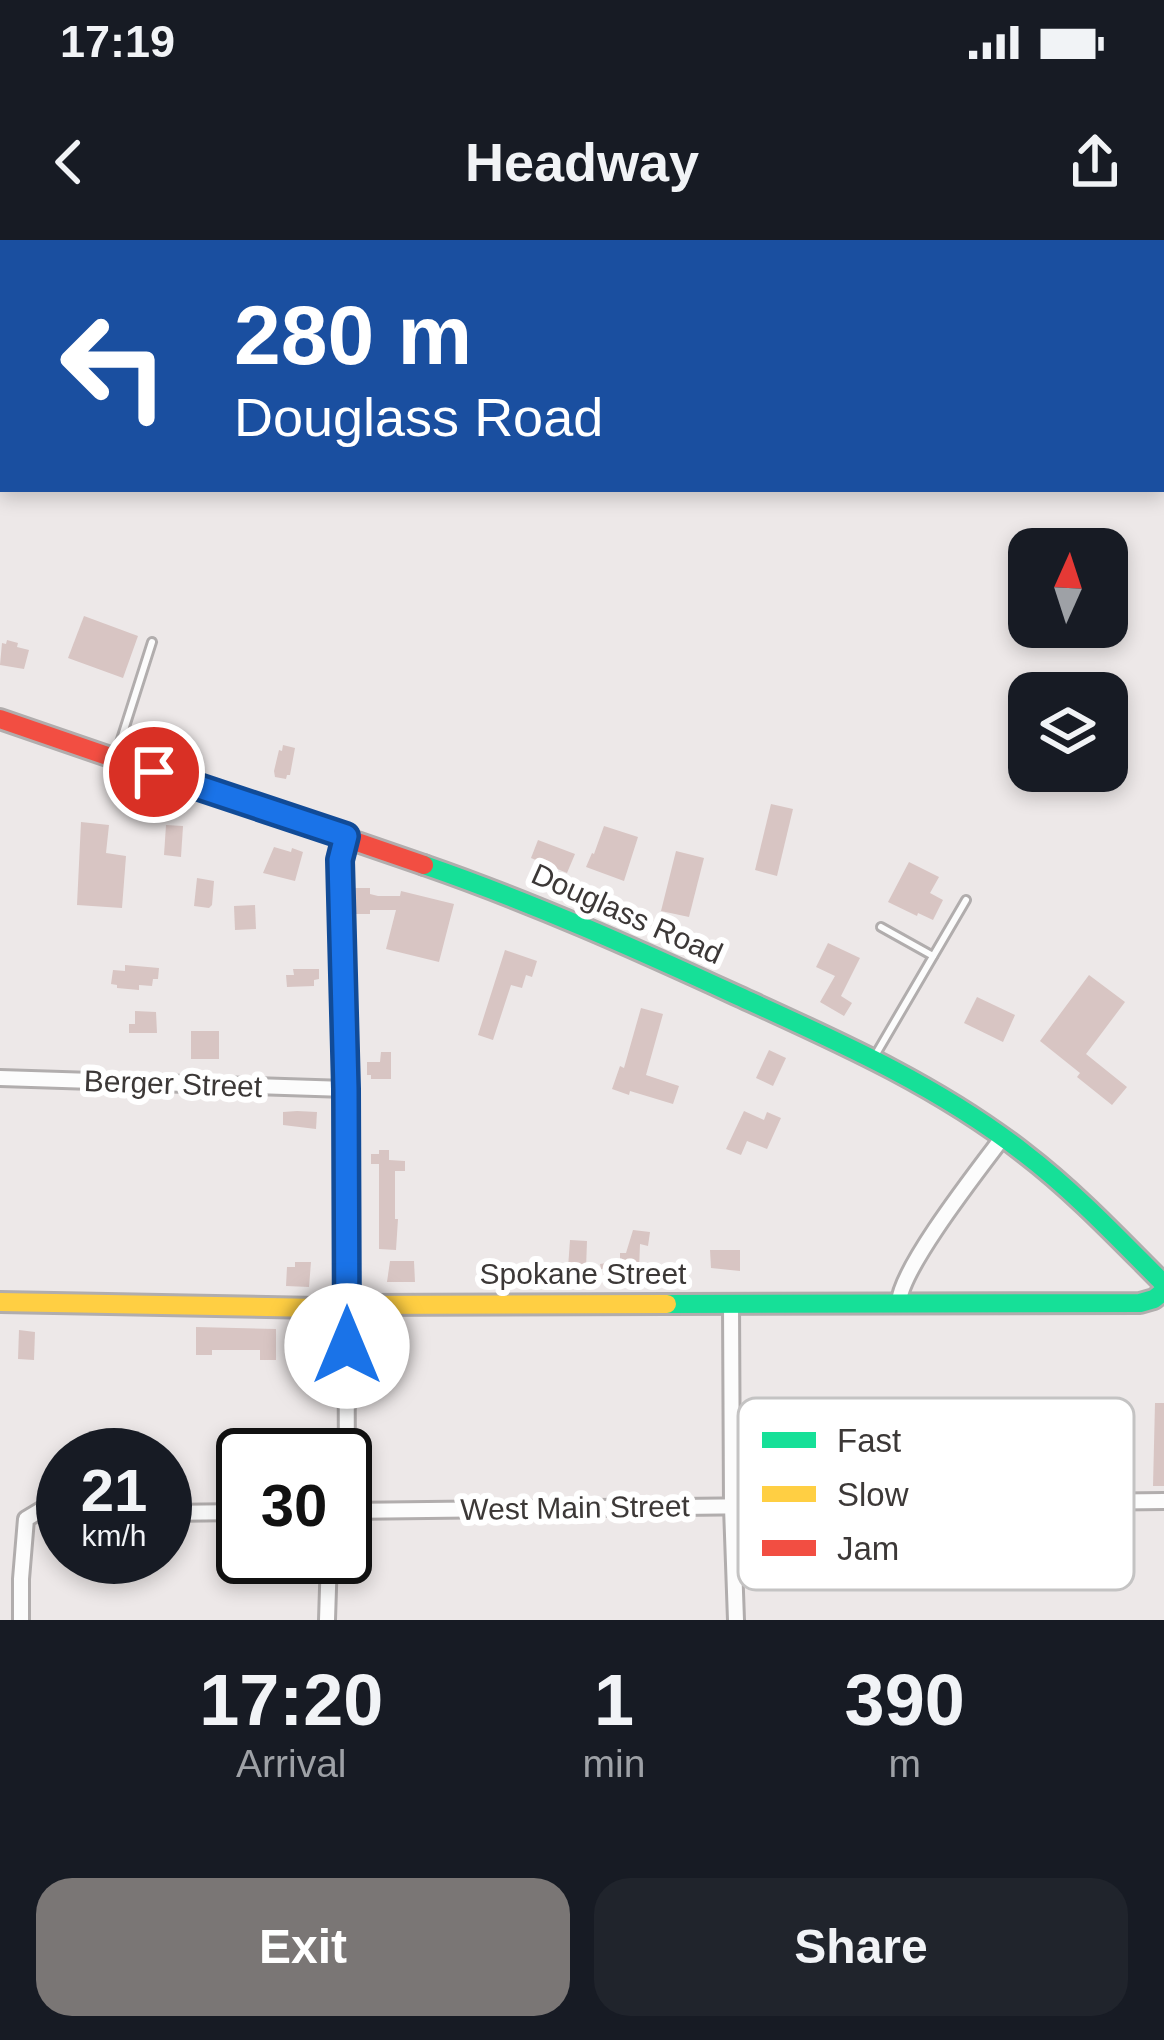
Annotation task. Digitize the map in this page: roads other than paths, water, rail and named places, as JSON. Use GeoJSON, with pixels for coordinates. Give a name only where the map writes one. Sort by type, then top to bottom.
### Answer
{"type":"FeatureCollection","features":[{"type":"Feature","properties":{"kind":"main road","name":"Douglass Road"},"geometry":{"type":"LineString","coordinates":[[0,718],[552,912],[874,1058],[1003,1137],[1076,1196],[1164,1288]]}},
{"type":"Feature","properties":{"kind":"main road","name":"Spokane Street"},"geometry":{"type":"LineString","coordinates":[[0,1302],[318,1308],[1140,1303],[1154,1299],[1164,1288]]}},
{"type":"Feature","properties":{"kind":"street"},"geometry":{"type":"LineString","coordinates":[[346,836],[340,860],[346,1428]]}},
{"type":"Feature","properties":{"kind":"street","name":"Berger Street"},"geometry":{"type":"LineString","coordinates":[[0,1078],[346,1089]]}},
{"type":"Feature","properties":{"kind":"street"},"geometry":{"type":"LineString","coordinates":[[898,1302],[901,1286],[1003,1137]]}},
{"type":"Feature","properties":{"kind":"street"},"geometry":{"type":"LineString","coordinates":[[730,1303],[736,1620]]}},
{"type":"Feature","properties":{"kind":"street","name":"West Main Street"},"geometry":{"type":"LineString","coordinates":[[1134,1501],[1164,1501]]}},
{"type":"Feature","properties":{"kind":"street","name":"West Main Street"},"geometry":{"type":"LineString","coordinates":[[372,1511],[738,1507]]}},
{"type":"Feature","properties":{"kind":"street"},"geometry":{"type":"LineString","coordinates":[[21,1620],[25,1524],[36,1512]]}},
{"type":"Feature","properties":{"kind":"street"},"geometry":{"type":"LineString","coordinates":[[327,1620],[328,1584]]}},
{"type":"Feature","properties":{"kind":"lane"},"geometry":{"type":"LineString","coordinates":[[115,759],[152,642]]}},
{"type":"Feature","properties":{"kind":"lane"},"geometry":{"type":"LineString","coordinates":[[874,1058],[966,900]]}},
{"type":"Feature","properties":{"kind":"lane"},"geometry":{"type":"LineString","coordinates":[[881,927],[933,956]]}}]}
